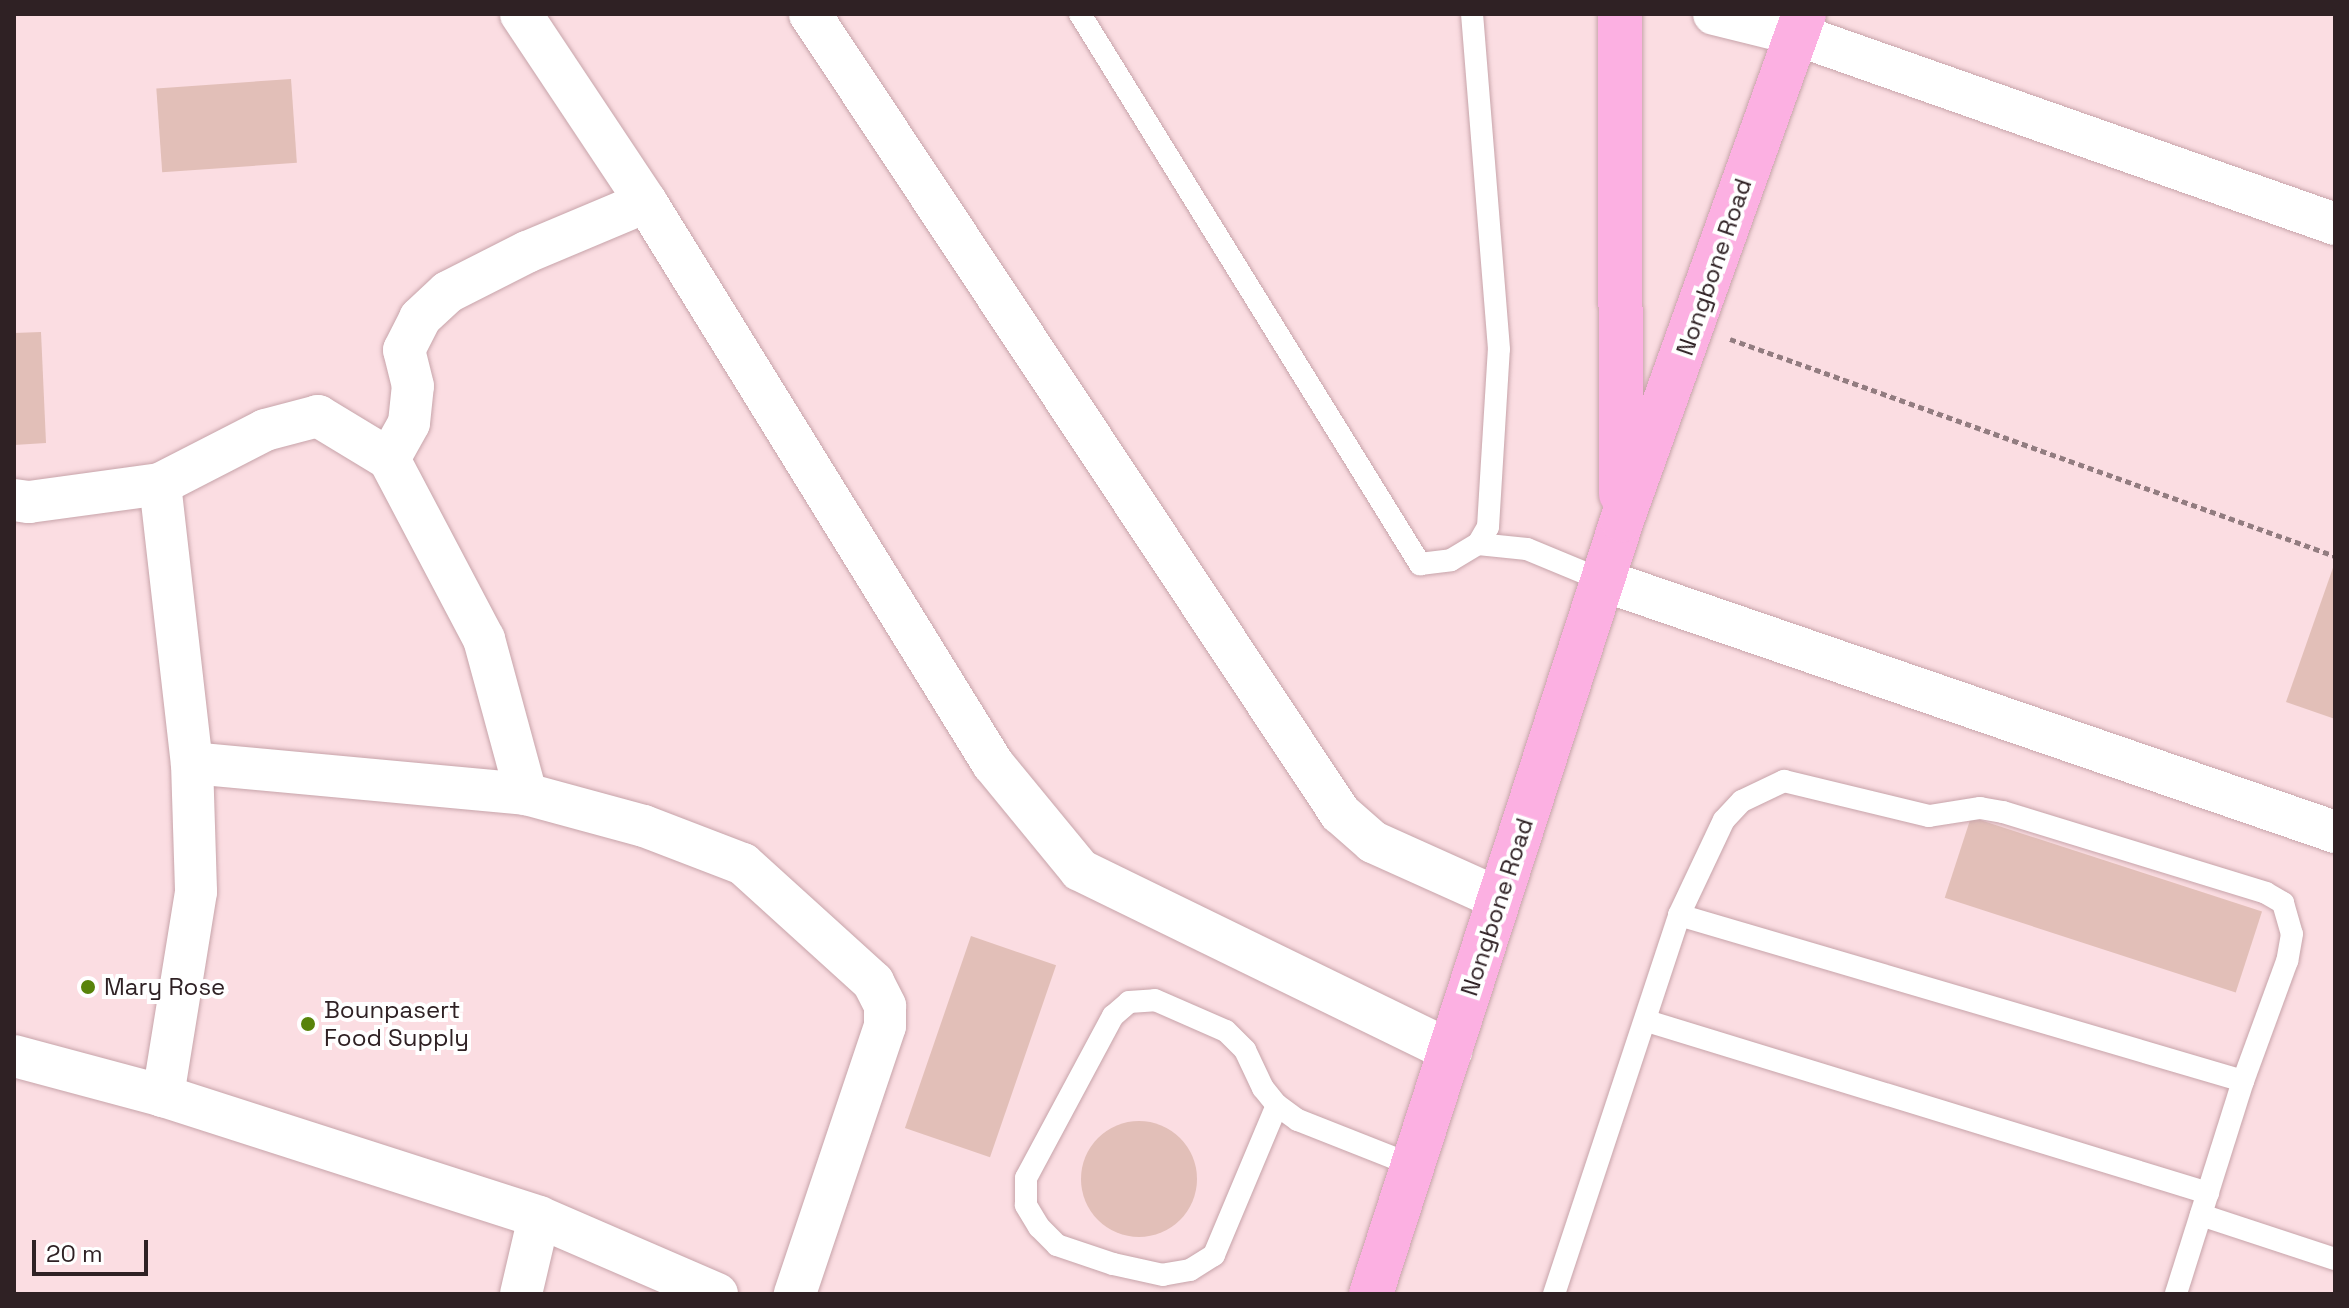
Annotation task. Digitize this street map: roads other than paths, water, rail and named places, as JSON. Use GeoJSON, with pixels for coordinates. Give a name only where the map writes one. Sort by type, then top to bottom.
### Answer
{"type":"FeatureCollection","features":[{"type":"Feature","properties":{"kind":"highway","name":"Nongbone Road"},"geometry":{"type":"LineString","coordinates":[[1620,14],[1622,520]]}},
{"type":"Feature","properties":{"kind":"highway","name":"Nongbone Road"},"geometry":{"type":"LineString","coordinates":[[1371,1294],[1622,520],[1800,24]]}},
{"type":"Feature","properties":{"kind":"street"},"geometry":{"type":"LineString","coordinates":[[521,14],[646,202],[993,764],[1080,870],[1451,1051]]}},
{"type":"Feature","properties":{"kind":"street"},"geometry":{"type":"LineString","coordinates":[[810,14],[1340,813],[1373,842],[1500,899]]}},
{"type":"Feature","properties":{"kind":"street"},"geometry":{"type":"LineString","coordinates":[[1714,14],[1800,24],[2335,224]]}},
{"type":"Feature","properties":{"kind":"street"},"geometry":{"type":"LineString","coordinates":[[389,459],[409,423],[413,386],[404,350],[420,318],[448,292],[527,252],[646,202]]}},
{"type":"Feature","properties":{"kind":"street"},"geometry":{"type":"LineString","coordinates":[[14,500],[29,502],[160,484],[265,430],[318,416],[389,459],[484,639],[526,794]]}},
{"type":"Feature","properties":{"kind":"street"},"geometry":{"type":"LineString","coordinates":[[160,484],[192,763],[196,892],[163,1096]]}},
{"type":"Feature","properties":{"kind":"street"},"geometry":{"type":"LineString","coordinates":[[1602,580],[2335,832]]}},
{"type":"Feature","properties":{"kind":"street"},"geometry":{"type":"LineString","coordinates":[[192,763],[526,794],[644,826],[743,864],[873,982],[885,1006],[885,1026],[795,1294]]}},
{"type":"Feature","properties":{"kind":"street"},"geometry":{"type":"LineString","coordinates":[[14,1056],[163,1096],[539,1217],[717,1294]]}},
{"type":"Feature","properties":{"kind":"street"},"geometry":{"type":"LineString","coordinates":[[521,1294],[539,1217]]}},
{"type":"Feature","properties":{"kind":"lane"},"geometry":{"type":"LineString","coordinates":[[1080,14],[1420,564],[1451,560],[1478,544],[1488,527],[1499,349],[1472,14]]}},
{"type":"Feature","properties":{"kind":"lane"},"geometry":{"type":"LineString","coordinates":[[1478,544],[1527,549],[1602,580]]}},
{"type":"Feature","properties":{"kind":"lane"},"geometry":{"type":"LineString","coordinates":[[1554,1294],[1647,1021],[1679,915],[1724,820],[1742,801],[1784,781],[1929,816],[1980,808],[2003,812],[2266,893],[2283,903],[2289,915],[2292,934],[2287,961],[2243,1081],[2176,1294]]}},
{"type":"Feature","properties":{"kind":"lane"},"geometry":{"type":"LineString","coordinates":[[1679,915],[2243,1081]]}},
{"type":"Feature","properties":{"kind":"lane"},"geometry":{"type":"LineString","coordinates":[[1277,1105],[1214,1255],[1190,1270],[1163,1275],[1113,1264],[1057,1245],[1039,1227],[1026,1205],[1026,1178],[1113,1016],[1129,1002],[1155,1000],[1226,1031],[1245,1050],[1263,1088],[1277,1105],[1298,1120],[1414,1166]]}},
{"type":"Feature","properties":{"kind":"lane"},"geometry":{"type":"LineString","coordinates":[[1647,1021],[2204,1204],[2335,1259]]}},
{"type":"Feature","properties":{"kind":"place","name":"Mary Rose"},"geometry":{"type":"Point","coordinates":[88,987]}},
{"type":"Feature","properties":{"kind":"place","name":"Bounpasert Food Supply"},"geometry":{"type":"Point","coordinates":[308,1024]}}]}
